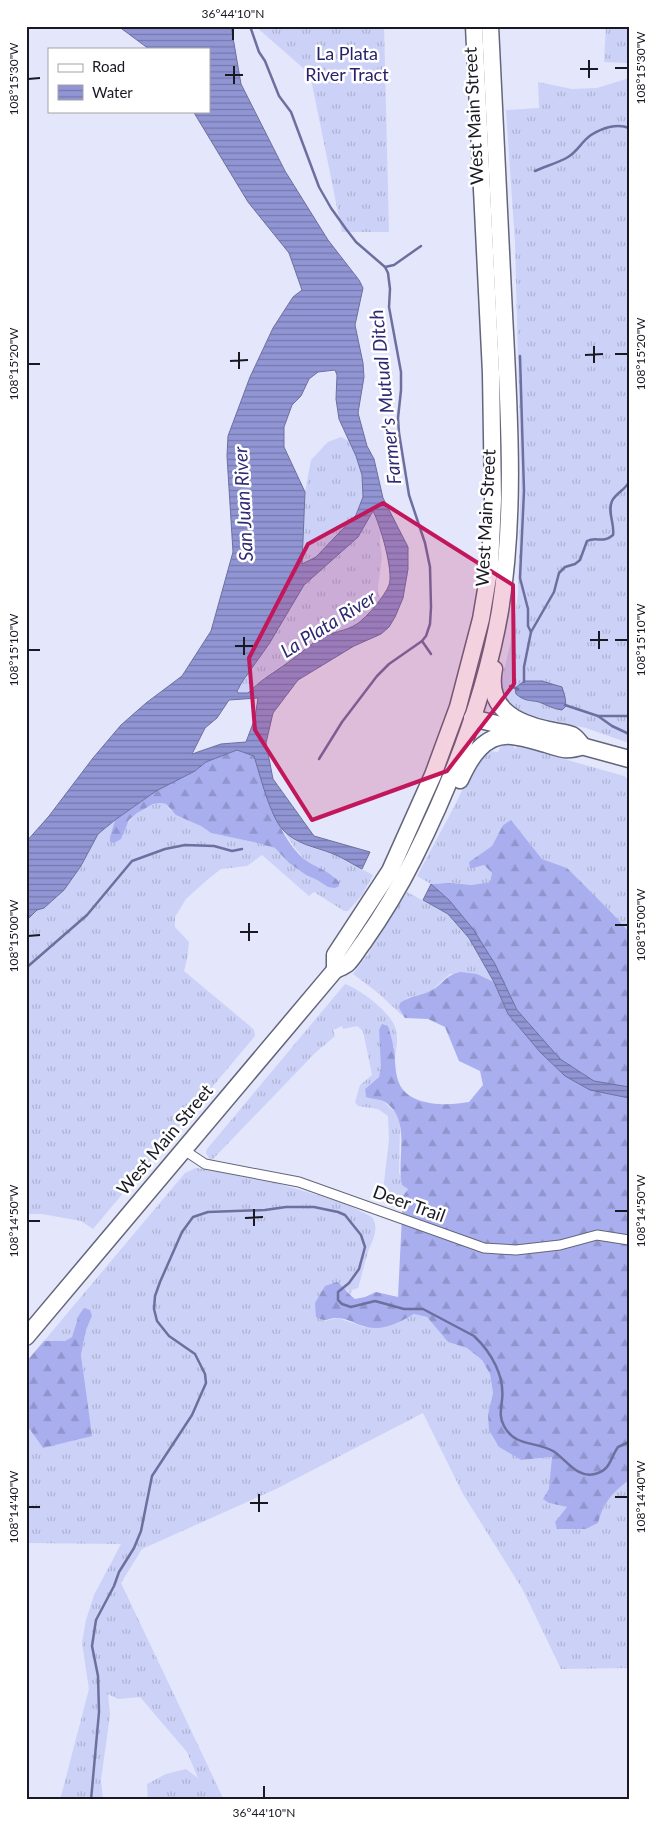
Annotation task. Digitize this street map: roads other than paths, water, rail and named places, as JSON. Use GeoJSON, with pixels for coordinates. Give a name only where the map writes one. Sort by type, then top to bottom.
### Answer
{"type":"FeatureCollection","features":[{"type":"Feature","properties":{"kind":"highway","name":"West Main Street"},"geometry":{"type":"LineString","coordinates":[[335,970],[335,955],[390,871],[433,775],[458,707],[481,619],[490,566],[493,499],[491,383],[474,26]]}},
{"type":"Feature","properties":{"kind":"highway","name":"West Main Street"},"geometry":{"type":"LineString","coordinates":[[26,1337],[335,970],[347,964],[372,929],[404,878],[444,796],[472,718],[487,668],[502,591],[508,533],[510,469],[490,26]]}},
{"type":"Feature","properties":{"kind":"highway"},"geometry":{"type":"LineString","coordinates":[[472,718],[468,701],[469,689],[489,596],[487,583]]}},
{"type":"Feature","properties":{"kind":"highway"},"geometry":{"type":"LineString","coordinates":[[502,591],[505,596],[505,607],[492,684],[496,700],[505,711],[521,721],[547,730],[573,735],[583,746]]}},
{"type":"Feature","properties":{"kind":"highway"},"geometry":{"type":"LineString","coordinates":[[472,718],[629,759]]}},
{"type":"Feature","properties":{"kind":"highway"},"geometry":{"type":"LineString","coordinates":[[433,775],[445,761],[454,735],[472,718]]}},
{"type":"Feature","properties":{"kind":"highway"},"geometry":{"type":"LineString","coordinates":[[414,858],[417,859],[424,854],[470,760],[483,744],[497,738],[512,736],[569,751],[583,746]]}},
{"type":"Feature","properties":{"kind":"street","name":"Deer Trail"},"geometry":{"type":"LineString","coordinates":[[184,1150],[205,1164],[299,1182],[484,1248],[516,1250],[560,1245],[596,1235],[629,1240]]}},
{"type":"Feature","properties":{"kind":"water","name":"San Juan River"},"geometry":{"type":"Polygon","coordinates":[[[118,26],[231,26],[241,84],[285,171],[328,240],[363,288],[355,325],[364,377],[358,413],[367,446],[374,459],[383,498],[408,547],[408,569],[403,598],[389,627],[381,634],[354,646],[298,680],[273,713],[266,743],[273,779],[314,836],[370,852],[362,869],[288,835],[278,824],[274,815],[254,756],[237,750],[206,762],[195,771],[156,791],[115,820],[98,834],[81,866],[64,890],[44,908],[37,910],[26,921],[26,842],[121,725],[182,676],[211,631],[233,552],[227,456],[228,436],[250,377],[273,328],[293,297],[302,290],[289,253],[248,202],[194,112],[210,112],[210,48],[148,48],[118,26]],[[335,370],[318,372],[309,379],[301,396],[292,405],[284,427],[284,447],[305,492],[302,564],[316,557],[356,515],[363,497],[362,475],[356,456],[339,419],[336,399],[337,375],[335,370]],[[373,511],[358,537],[304,585],[269,644],[242,682],[237,691],[238,693],[248,693],[264,679],[321,638],[357,624],[379,601],[389,585],[390,570],[379,526],[373,511]],[[258,698],[229,700],[217,718],[205,728],[192,754],[221,744],[246,742],[255,718],[258,698]]]}},
{"type":"Feature","properties":{"kind":"water"},"geometry":{"type":"Polygon","coordinates":[[[524,681],[542,681],[562,687],[566,706],[562,710],[522,698],[516,694],[515,688],[524,681]]]}},
{"type":"Feature","properties":{"kind":"water"},"geometry":{"type":"Polygon","coordinates":[[[431,884],[449,900],[473,929],[495,964],[517,1010],[560,1059],[594,1081],[629,1087],[629,1098],[590,1090],[565,1076],[540,1052],[508,1014],[494,982],[469,938],[448,914],[423,900],[431,884]]]}},
{"type":"Feature","properties":{"kind":"waterway","name":"Farmer's Mutual Ditch"},"geometry":{"type":"LineString","coordinates":[[250,26],[259,52],[265,61],[279,96],[291,112],[319,187],[331,208],[356,242],[385,267],[388,273],[390,289],[389,307],[401,372],[399,433],[409,495],[425,543],[430,567],[431,607],[430,624],[426,636],[422,641],[389,664],[377,676],[342,722],[319,759]]}},
{"type":"Feature","properties":{"kind":"waterway"},"geometry":{"type":"LineString","coordinates":[[535,171],[568,157],[588,137],[600,130],[615,126],[629,128]]}},
{"type":"Feature","properties":{"kind":"waterway"},"geometry":{"type":"LineString","coordinates":[[385,267],[394,265],[421,246]]}},
{"type":"Feature","properties":{"kind":"waterway"},"geometry":{"type":"LineString","coordinates":[[520,356],[524,491],[520,578],[528,609],[528,626],[531,632]]}},
{"type":"Feature","properties":{"kind":"waterway"},"geometry":{"type":"LineString","coordinates":[[524,682],[524,667],[531,632],[554,592],[559,573],[565,567],[575,564],[580,560],[587,541],[593,539],[603,540],[613,535],[612,501],[629,482]]}},
{"type":"Feature","properties":{"kind":"waterway"},"geometry":{"type":"LineString","coordinates":[[422,641],[431,654]]}},
{"type":"Feature","properties":{"kind":"waterway"},"geometry":{"type":"LineString","coordinates":[[510,686],[518,689]]}},
{"type":"Feature","properties":{"kind":"waterway"},"geometry":{"type":"LineString","coordinates":[[565,705],[598,716],[629,716]]}},
{"type":"Feature","properties":{"kind":"waterway"},"geometry":{"type":"LineString","coordinates":[[598,716],[612,726],[629,734]]}},
{"type":"Feature","properties":{"kind":"waterway","name":"Farmer's Mutual Ditch"},"geometry":{"type":"LineString","coordinates":[[26,968],[87,915],[132,861],[165,849],[185,845],[214,846],[232,851],[242,849]]}},
{"type":"Feature","properties":{"kind":"waterway"},"geometry":{"type":"LineString","coordinates":[[91,1800],[99,1712],[98,1676],[92,1646],[96,1620],[141,1531],[152,1476],[192,1415],[206,1383],[205,1374],[195,1354],[169,1336],[157,1321],[154,1309],[155,1296],[160,1282],[182,1232],[193,1217],[208,1212],[265,1210],[286,1207],[314,1207],[345,1215],[361,1235],[365,1247],[359,1269],[349,1283],[338,1292],[338,1300],[342,1304],[351,1307],[375,1301],[404,1309],[423,1309],[474,1336],[486,1349],[499,1373],[502,1391],[502,1423],[509,1433],[520,1441],[553,1451],[583,1474],[595,1474],[604,1470],[618,1447],[629,1442]]}},
{"type":"Feature","properties":{"kind":"park label","name":"La Plata River Tract"},"geometry":{"type":"Point","coordinates":[347,64]}},
{"type":"Feature","properties":{"kind":"water label","name":"La Plata River"},"geometry":{"type":"Point","coordinates":[328,624]}}]}
